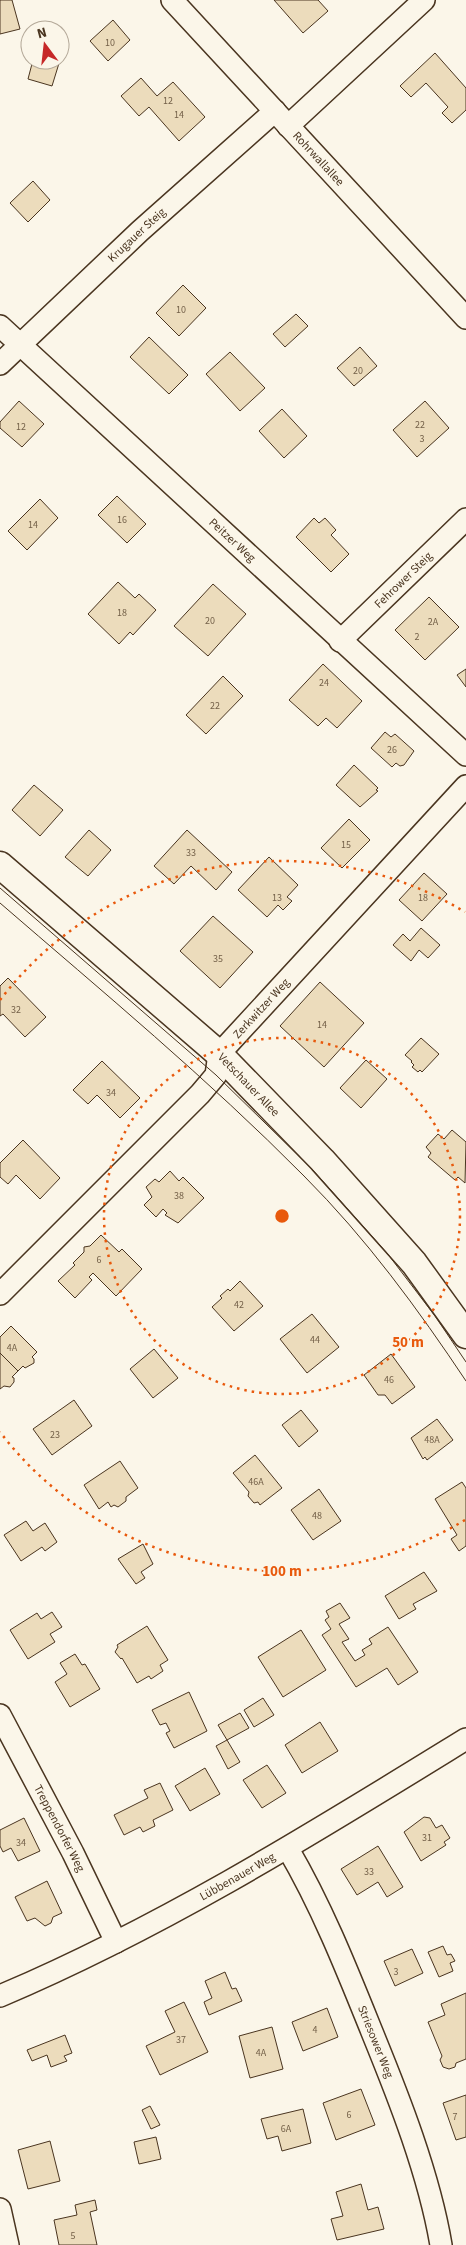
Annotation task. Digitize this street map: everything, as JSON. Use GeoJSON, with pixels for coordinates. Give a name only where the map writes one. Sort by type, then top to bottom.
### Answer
{"type":"FeatureCollection","features":[{"type":"Feature","properties":{"kind":"street","name":"Rohrwallallee"},"geometry":{"type":"LineString","coordinates":[[172,0],[466,318]]}},
{"type":"Feature","properties":{"kind":"street","name":"Krugauer Steig"},"geometry":{"type":"LineString","coordinates":[[0,364],[140,232],[282,118],[424,0]]}},
{"type":"Feature","properties":{"kind":"street","name":"Peitzer Weg"},"geometry":{"type":"LineString","coordinates":[[0,326],[466,755]]}},
{"type":"Feature","properties":{"kind":"street","name":"Fehrower Steig"},"geometry":{"type":"LineString","coordinates":[[340,640],[466,519]]}},
{"type":"Feature","properties":{"kind":"street","name":"Zerkwitzer Weg"},"geometry":{"type":"LineString","coordinates":[[0,1294],[200,1094],[216,1075],[219,1054],[466,786]]}},
{"type":"Feature","properties":{"kind":"street","name":"Vetschauer Allee"},"geometry":{"type":"LineString","coordinates":[[0,865],[219,1054],[322,1160],[414,1263],[466,1335]]}},
{"type":"Feature","properties":{"kind":"street","name":"Treppendorfer Weg"},"geometry":{"type":"LineString","coordinates":[[0,1715],[73,1853],[116,1942]]}},
{"type":"Feature","properties":{"kind":"street","name":"Lübbenauer Weg"},"geometry":{"type":"LineString","coordinates":[[0,1996],[116,1942],[288,1849],[466,1739]]}},
{"type":"Feature","properties":{"kind":"street","name":"Striesower Weg"},"geometry":{"type":"LineString","coordinates":[[288,1849],[300,1869],[348,1973],[389,2074],[427,2187],[441,2245]]}},
{"type":"Feature","properties":{"kind":"street"},"geometry":{"type":"LineString","coordinates":[[0,2209],[8,2245]]}},
{"type":"Feature","properties":{"kind":"building"},"geometry":{"type":"Polygon","coordinates":[[[0,0],[12,0],[20,29],[0,34],[0,0]]]}},
{"type":"Feature","properties":{"kind":"building"},"geometry":{"type":"Polygon","coordinates":[[[274,0],[318,0],[328,11],[303,33],[274,0]]]}},
{"type":"Feature","properties":{"kind":"building"},"geometry":{"type":"Polygon","coordinates":[[[113,20],[130,40],[108,61],[90,41],[113,20]]]}},
{"type":"Feature","properties":{"kind":"building"},"geometry":{"type":"Polygon","coordinates":[[[435,53],[466,88],[466,110],[452,123],[442,113],[448,107],[426,83],[411,97],[400,86],[435,53]]]}},
{"type":"Feature","properties":{"kind":"building"},"geometry":{"type":"Polygon","coordinates":[[[30,70],[57,70],[52,86],[28,79],[30,70]]]}},
{"type":"Feature","properties":{"kind":"building"},"geometry":{"type":"Polygon","coordinates":[[[141,78],[157,96],[173,82],[205,117],[179,141],[149,107],[139,116],[121,96],[141,78]]]}},
{"type":"Feature","properties":{"kind":"building"},"geometry":{"type":"Polygon","coordinates":[[[33,181],[50,200],[28,222],[10,203],[33,181]]]}},
{"type":"Feature","properties":{"kind":"building"},"geometry":{"type":"Polygon","coordinates":[[[183,285],[206,308],[179,336],[156,313],[183,285]]]}},
{"type":"Feature","properties":{"kind":"building"},"geometry":{"type":"Polygon","coordinates":[[[296,314],[308,326],[285,347],[273,334],[296,314]]]}},
{"type":"Feature","properties":{"kind":"building"},"geometry":{"type":"Polygon","coordinates":[[[149,337],[188,375],[169,394],[130,357],[149,337]]]}},
{"type":"Feature","properties":{"kind":"building"},"geometry":{"type":"Polygon","coordinates":[[[360,347],[377,366],[354,386],[337,368],[360,347]]]}},
{"type":"Feature","properties":{"kind":"building"},"geometry":{"type":"Polygon","coordinates":[[[230,352],[265,388],[240,411],[206,374],[230,352]]]}},
{"type":"Feature","properties":{"kind":"building"},"geometry":{"type":"Polygon","coordinates":[[[19,401],[44,424],[22,447],[0,428],[0,422],[19,401]]]}},
{"type":"Feature","properties":{"kind":"building"},"geometry":{"type":"Polygon","coordinates":[[[425,401],[449,428],[417,457],[393,430],[425,401]]]}},
{"type":"Feature","properties":{"kind":"building"},"geometry":{"type":"Polygon","coordinates":[[[282,409],[307,436],[284,458],[259,431],[282,409]]]}},
{"type":"Feature","properties":{"kind":"building"},"geometry":{"type":"Polygon","coordinates":[[[117,496],[146,524],[127,543],[98,515],[117,496]]]}},
{"type":"Feature","properties":{"kind":"building"},"geometry":{"type":"Polygon","coordinates":[[[40,499],[58,518],[27,550],[8,531],[40,499]]]}},
{"type":"Feature","properties":{"kind":"building"},"geometry":{"type":"Polygon","coordinates":[[[314,518],[319,523],[325,518],[336,530],[331,535],[349,554],[331,572],[296,537],[314,518]]]}},
{"type":"Feature","properties":{"kind":"building"},"geometry":{"type":"Polygon","coordinates":[[[118,582],[135,598],[139,594],[156,610],[133,635],[130,632],[119,644],[88,614],[118,582]]]}},
{"type":"Feature","properties":{"kind":"building"},"geometry":{"type":"Polygon","coordinates":[[[213,584],[246,614],[208,656],[174,626],[213,584]]]}},
{"type":"Feature","properties":{"kind":"building"},"geometry":{"type":"Polygon","coordinates":[[[429,597],[459,627],[425,660],[395,630],[429,597]]]}},
{"type":"Feature","properties":{"kind":"building"},"geometry":{"type":"Polygon","coordinates":[[[323,664],[362,701],[337,728],[326,718],[318,726],[289,700],[323,664]]]}},
{"type":"Feature","properties":{"kind":"building"},"geometry":{"type":"Polygon","coordinates":[[[466,669],[466,687],[457,675],[466,669]]]}},
{"type":"Feature","properties":{"kind":"building"},"geometry":{"type":"Polygon","coordinates":[[[223,676],[243,696],[206,734],[186,715],[223,676]]]}},
{"type":"Feature","properties":{"kind":"building"},"geometry":{"type":"Polygon","coordinates":[[[385,732],[391,737],[395,734],[414,751],[404,765],[400,766],[396,763],[392,767],[371,748],[385,732]]]}},
{"type":"Feature","properties":{"kind":"building"},"geometry":{"type":"Polygon","coordinates":[[[354,765],[378,788],[376,790],[378,791],[360,807],[336,785],[354,765]]]}},
{"type":"Feature","properties":{"kind":"building"},"geometry":{"type":"Polygon","coordinates":[[[34,785],[63,810],[40,836],[12,810],[34,785]]]}},
{"type":"Feature","properties":{"kind":"building"},"geometry":{"type":"Polygon","coordinates":[[[349,819],[370,840],[342,868],[321,848],[349,819]]]}},
{"type":"Feature","properties":{"kind":"building"},"geometry":{"type":"Polygon","coordinates":[[[89,830],[111,850],[88,876],[65,857],[89,830]]]}},
{"type":"Feature","properties":{"kind":"building"},"geometry":{"type":"Polygon","coordinates":[[[187,830],[232,872],[216,890],[191,866],[174,884],[154,866],[187,830]]]}},
{"type":"Feature","properties":{"kind":"building"},"geometry":{"type":"Polygon","coordinates":[[[269,857],[298,885],[287,897],[292,901],[283,910],[278,905],[267,917],[238,890],[269,857]]]}},
{"type":"Feature","properties":{"kind":"building"},"geometry":{"type":"Polygon","coordinates":[[[424,873],[447,894],[422,921],[399,900],[424,873]]]}},
{"type":"Feature","properties":{"kind":"building"},"geometry":{"type":"Polygon","coordinates":[[[213,916],[253,952],[220,988],[180,951],[213,916]]]}},
{"type":"Feature","properties":{"kind":"building"},"geometry":{"type":"Polygon","coordinates":[[[421,928],[440,945],[428,958],[419,950],[411,961],[393,945],[403,934],[410,941],[421,928]]]}},
{"type":"Feature","properties":{"kind":"building"},"geometry":{"type":"Polygon","coordinates":[[[8,978],[46,1017],[25,1037],[3,1014],[0,1016],[0,986],[8,978]]]}},
{"type":"Feature","properties":{"kind":"building"},"geometry":{"type":"Polygon","coordinates":[[[320,982],[364,1023],[324,1067],[280,1026],[320,982]]]}},
{"type":"Feature","properties":{"kind":"building"},"geometry":{"type":"Polygon","coordinates":[[[421,1038],[439,1054],[422,1072],[420,1070],[418,1072],[412,1067],[414,1065],[412,1061],[405,1055],[421,1038]]]}},
{"type":"Feature","properties":{"kind":"building"},"geometry":{"type":"Polygon","coordinates":[[[366,1060],[387,1079],[361,1108],[340,1088],[366,1060]]]}},
{"type":"Feature","properties":{"kind":"building"},"geometry":{"type":"Polygon","coordinates":[[[102,1061],[140,1098],[120,1118],[97,1095],[88,1104],[73,1090],[102,1061]]]}},
{"type":"Feature","properties":{"kind":"building"},"geometry":{"type":"Polygon","coordinates":[[[452,1130],[466,1142],[465,1183],[458,1177],[455,1180],[428,1157],[431,1153],[426,1147],[438,1134],[444,1139],[452,1130]]]}},
{"type":"Feature","properties":{"kind":"building"},"geometry":{"type":"Polygon","coordinates":[[[23,1140],[60,1178],[40,1199],[16,1175],[8,1184],[0,1177],[0,1163],[23,1140]]]}},
{"type":"Feature","properties":{"kind":"building"},"geometry":{"type":"Polygon","coordinates":[[[170,1171],[179,1181],[183,1177],[204,1198],[178,1223],[165,1215],[167,1213],[163,1209],[156,1217],[144,1205],[152,1197],[146,1187],[155,1179],[159,1182],[170,1171]]]}},
{"type":"Feature","properties":{"kind":"building"},"geometry":{"type":"Polygon","coordinates":[[[101,1235],[119,1252],[122,1249],[142,1269],[116,1296],[93,1273],[89,1277],[92,1280],[75,1298],[58,1281],[75,1265],[73,1263],[84,1252],[84,1247],[90,1246],[101,1235]]]}},
{"type":"Feature","properties":{"kind":"building"},"geometry":{"type":"Polygon","coordinates":[[[240,1281],[263,1306],[234,1331],[212,1307],[222,1298],[220,1296],[228,1289],[230,1291],[240,1281]]]}},
{"type":"Feature","properties":{"kind":"building"},"geometry":{"type":"Polygon","coordinates":[[[312,1314],[339,1347],[307,1373],[280,1339],[312,1314]]]}},
{"type":"Feature","properties":{"kind":"building"},"geometry":{"type":"Polygon","coordinates":[[[11,1326],[37,1352],[32,1357],[34,1363],[25,1368],[23,1366],[18,1371],[0,1353],[0,1337],[11,1326]]]}},
{"type":"Feature","properties":{"kind":"building"},"geometry":{"type":"Polygon","coordinates":[[[154,1349],[178,1378],[153,1398],[130,1369],[154,1349]]]}},
{"type":"Feature","properties":{"kind":"building"},"geometry":{"type":"Polygon","coordinates":[[[0,1353],[18,1371],[12,1377],[14,1382],[10,1387],[4,1386],[0,1389],[0,1353]]]}},
{"type":"Feature","properties":{"kind":"building"},"geometry":{"type":"Polygon","coordinates":[[[391,1354],[415,1387],[392,1404],[385,1395],[378,1395],[364,1375],[391,1354]]]}},
{"type":"Feature","properties":{"kind":"building"},"geometry":{"type":"Polygon","coordinates":[[[74,1400],[92,1426],[52,1455],[33,1429],[74,1400]]]}},
{"type":"Feature","properties":{"kind":"building"},"geometry":{"type":"Polygon","coordinates":[[[301,1410],[318,1431],[299,1447],[282,1425],[301,1410]]]}},
{"type":"Feature","properties":{"kind":"building"},"geometry":{"type":"Polygon","coordinates":[[[437,1419],[453,1440],[427,1460],[425,1457],[423,1459],[411,1438],[437,1419]]]}},
{"type":"Feature","properties":{"kind":"building"},"geometry":{"type":"Polygon","coordinates":[[[255,1455],[282,1488],[260,1505],[258,1502],[254,1503],[248,1496],[249,1492],[233,1473],[255,1455]]]}},
{"type":"Feature","properties":{"kind":"building"},"geometry":{"type":"Polygon","coordinates":[[[120,1461],[138,1488],[126,1497],[126,1501],[118,1507],[114,1505],[111,1507],[108,1502],[99,1509],[84,1485],[120,1461]]]}},
{"type":"Feature","properties":{"kind":"building"},"geometry":{"type":"Polygon","coordinates":[[[462,1482],[466,1488],[466,1546],[459,1551],[451,1539],[457,1535],[435,1499],[462,1482]]]}},
{"type":"Feature","properties":{"kind":"building"},"geometry":{"type":"Polygon","coordinates":[[[319,1489],[341,1521],[313,1540],[291,1510],[319,1489]]]}},
{"type":"Feature","properties":{"kind":"building"},"geometry":{"type":"Polygon","coordinates":[[[26,1521],[33,1531],[45,1523],[57,1542],[45,1551],[42,1547],[21,1561],[4,1535],[26,1521]]]}},
{"type":"Feature","properties":{"kind":"building"},"geometry":{"type":"Polygon","coordinates":[[[143,1544],[153,1564],[141,1572],[145,1578],[136,1584],[118,1559],[143,1544]]]}},
{"type":"Feature","properties":{"kind":"building"},"geometry":{"type":"Polygon","coordinates":[[[424,1572],[437,1591],[413,1604],[416,1609],[399,1619],[385,1596],[424,1572]]]}},
{"type":"Feature","properties":{"kind":"building"},"geometry":{"type":"Polygon","coordinates":[[[340,1603],[350,1618],[339,1624],[349,1639],[342,1642],[355,1661],[365,1655],[362,1650],[372,1644],[369,1639],[388,1627],[418,1672],[398,1685],[387,1668],[356,1687],[322,1635],[331,1629],[325,1620],[329,1617],[326,1611],[340,1603]]]}},
{"type":"Feature","properties":{"kind":"building"},"geometry":{"type":"Polygon","coordinates":[[[52,1612],[62,1627],[50,1634],[55,1642],[28,1659],[10,1630],[37,1613],[41,1619],[52,1612]]]}},
{"type":"Feature","properties":{"kind":"building"},"geometry":{"type":"Polygon","coordinates":[[[147,1626],[168,1660],[160,1665],[163,1671],[151,1679],[149,1676],[137,1683],[122,1658],[115,1652],[118,1647],[117,1645],[147,1626]]]}},
{"type":"Feature","properties":{"kind":"building"},"geometry":{"type":"Polygon","coordinates":[[[301,1630],[326,1670],[283,1697],[258,1657],[301,1630]]]}},
{"type":"Feature","properties":{"kind":"building"},"geometry":{"type":"Polygon","coordinates":[[[75,1654],[82,1665],[85,1664],[100,1689],[70,1707],[55,1682],[67,1674],[60,1663],[75,1654]]]}},
{"type":"Feature","properties":{"kind":"building"},"geometry":{"type":"Polygon","coordinates":[[[189,1692],[207,1731],[174,1748],[166,1733],[170,1731],[166,1723],[160,1725],[152,1710],[189,1692]]]}},
{"type":"Feature","properties":{"kind":"building"},"geometry":{"type":"Polygon","coordinates":[[[263,1698],[274,1715],[254,1727],[244,1710],[263,1698]]]}},
{"type":"Feature","properties":{"kind":"building"},"geometry":{"type":"Polygon","coordinates":[[[240,1713],[249,1728],[227,1740],[218,1725],[240,1713]]]}},
{"type":"Feature","properties":{"kind":"building"},"geometry":{"type":"Polygon","coordinates":[[[320,1722],[338,1751],[302,1773],[285,1745],[320,1722]]]}},
{"type":"Feature","properties":{"kind":"building"},"geometry":{"type":"Polygon","coordinates":[[[227,1740],[240,1762],[228,1769],[216,1746],[227,1740]]]}},
{"type":"Feature","properties":{"kind":"building"},"geometry":{"type":"Polygon","coordinates":[[[267,1765],[286,1793],[262,1808],[243,1780],[267,1765]]]}},
{"type":"Feature","properties":{"kind":"building"},"geometry":{"type":"Polygon","coordinates":[[[205,1768],[220,1794],[190,1811],[175,1786],[205,1768]]]}},
{"type":"Feature","properties":{"kind":"building"},"geometry":{"type":"Polygon","coordinates":[[[160,1783],[173,1810],[153,1820],[155,1826],[143,1832],[140,1827],[124,1835],[114,1815],[148,1798],[144,1790],[160,1783]]]}},
{"type":"Feature","properties":{"kind":"building"},"geometry":{"type":"Polygon","coordinates":[[[424,1817],[430,1818],[436,1828],[442,1825],[450,1838],[444,1842],[446,1845],[421,1861],[404,1832],[424,1817]]]}},
{"type":"Feature","properties":{"kind":"building"},"geometry":{"type":"Polygon","coordinates":[[[24,1818],[40,1851],[18,1861],[11,1848],[3,1852],[0,1846],[0,1830],[24,1818]]]}},
{"type":"Feature","properties":{"kind":"building"},"geometry":{"type":"Polygon","coordinates":[[[378,1846],[403,1887],[387,1897],[378,1882],[357,1895],[341,1869],[378,1846]]]}},
{"type":"Feature","properties":{"kind":"building"},"geometry":{"type":"Polygon","coordinates":[[[47,1881],[62,1913],[53,1917],[51,1923],[45,1926],[35,1918],[27,1921],[15,1897],[47,1881]]]}},
{"type":"Feature","properties":{"kind":"building"},"geometry":{"type":"Polygon","coordinates":[[[443,1946],[447,1955],[451,1954],[455,1961],[450,1963],[453,1971],[439,1977],[428,1952],[443,1946]]]}},
{"type":"Feature","properties":{"kind":"building"},"geometry":{"type":"Polygon","coordinates":[[[412,1949],[423,1973],[395,1986],[384,1961],[412,1949]]]}},
{"type":"Feature","properties":{"kind":"building"},"geometry":{"type":"Polygon","coordinates":[[[225,1972],[232,1989],[236,1988],[242,2001],[209,2015],[204,2002],[212,1998],[205,1981],[225,1972]]]}},
{"type":"Feature","properties":{"kind":"building"},"geometry":{"type":"Polygon","coordinates":[[[466,1993],[466,2059],[456,2063],[455,2067],[449,2069],[443,2067],[440,2060],[442,2056],[428,2022],[445,2015],[441,2004],[466,1993]]]}},
{"type":"Feature","properties":{"kind":"building"},"geometry":{"type":"Polygon","coordinates":[[[184,2002],[208,2052],[160,2075],[146,2046],[175,2032],[165,2011],[184,2002]]]}},
{"type":"Feature","properties":{"kind":"building"},"geometry":{"type":"Polygon","coordinates":[[[327,2008],[338,2037],[303,2051],[292,2022],[327,2008]]]}},
{"type":"Feature","properties":{"kind":"building"},"geometry":{"type":"Polygon","coordinates":[[[272,2027],[283,2069],[250,2078],[239,2036],[272,2027]]]}},
{"type":"Feature","properties":{"kind":"building"},"geometry":{"type":"Polygon","coordinates":[[[65,2035],[72,2053],[64,2056],[67,2061],[51,2067],[47,2055],[32,2061],[27,2050],[65,2035]]]}},
{"type":"Feature","properties":{"kind":"building"},"geometry":{"type":"Polygon","coordinates":[[[361,2089],[375,2125],[336,2140],[323,2103],[361,2089]]]}},
{"type":"Feature","properties":{"kind":"building"},"geometry":{"type":"Polygon","coordinates":[[[466,2095],[466,2137],[456,2140],[443,2103],[466,2095]]]}},
{"type":"Feature","properties":{"kind":"building"},"geometry":{"type":"Polygon","coordinates":[[[150,2106],[160,2125],[151,2129],[142,2110],[150,2106]]]}},
{"type":"Feature","properties":{"kind":"building"},"geometry":{"type":"Polygon","coordinates":[[[303,2109],[311,2143],[282,2151],[278,2136],[267,2139],[261,2119],[303,2109]]]}},
{"type":"Feature","properties":{"kind":"building"},"geometry":{"type":"Polygon","coordinates":[[[156,2137],[161,2159],[139,2164],[134,2142],[156,2137]]]}},
{"type":"Feature","properties":{"kind":"building"},"geometry":{"type":"Polygon","coordinates":[[[50,2141],[60,2181],[28,2189],[18,2150],[50,2141]]]}},
{"type":"Feature","properties":{"kind":"building"},"geometry":{"type":"Polygon","coordinates":[[[361,2184],[368,2210],[378,2207],[384,2229],[337,2240],[331,2219],[343,2216],[336,2192],[361,2184]]]}},
{"type":"Feature","properties":{"kind":"building"},"geometry":{"type":"Polygon","coordinates":[[[95,2200],[97,2210],[90,2212],[97,2245],[59,2245],[54,2220],[77,2215],[75,2205],[95,2200]]]}},
{"type":"Feature","properties":{"kind":"tram line"},"geometry":{"type":"LineString","coordinates":[[0,888],[216,1075],[312,1169],[387,1253],[435,1316],[466,1362]]}},
{"type":"Feature","properties":{"kind":"tram line"},"geometry":{"type":"LineString","coordinates":[[0,903],[193,1070],[304,1176],[370,1249],[429,1327],[466,1381]]}}]}
